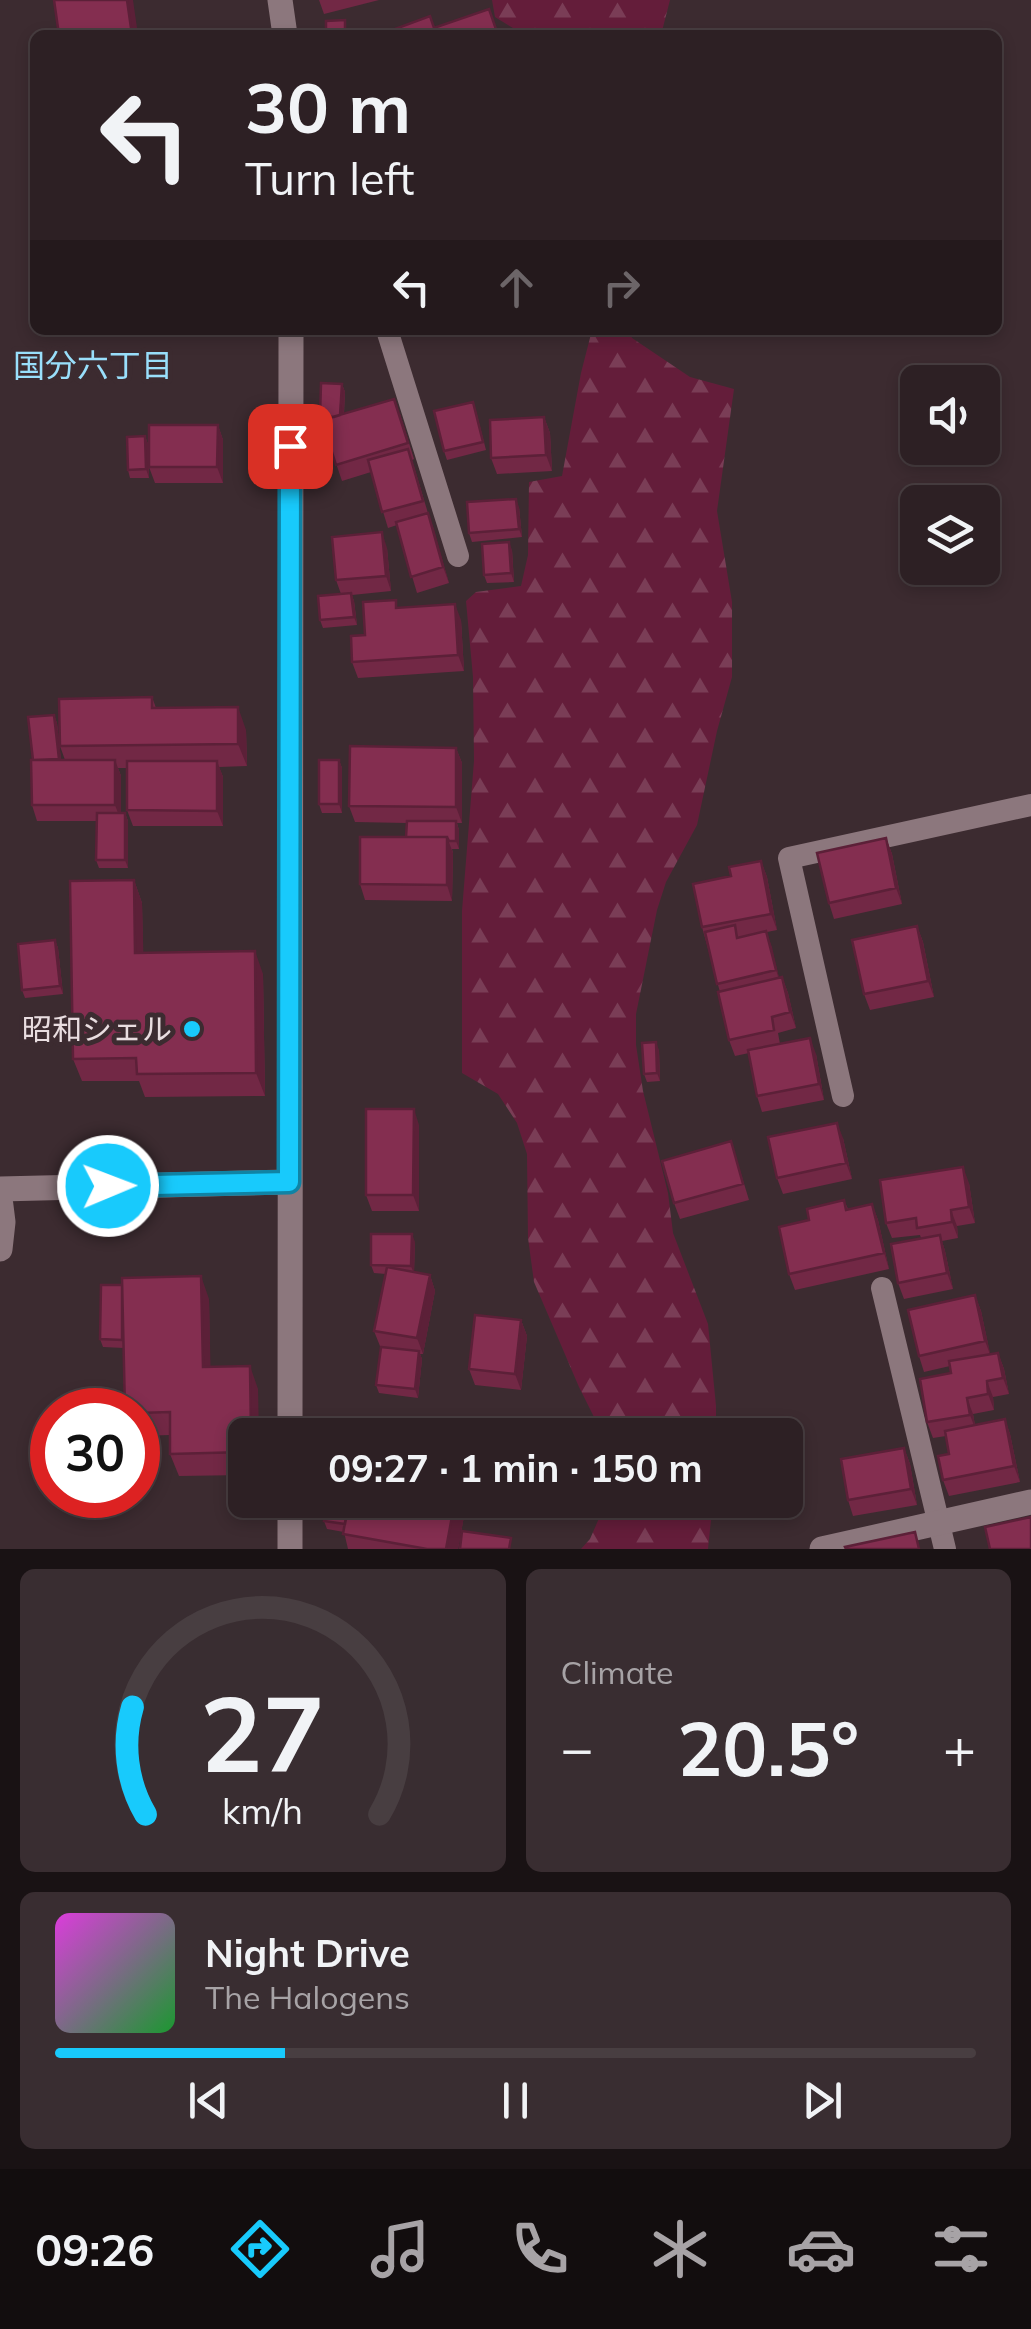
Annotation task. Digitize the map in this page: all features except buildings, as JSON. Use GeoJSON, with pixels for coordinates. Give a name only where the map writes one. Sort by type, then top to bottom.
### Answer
{"type":"FeatureCollection","features":[{"type":"Feature","properties":{"kind":"street"},"geometry":{"type":"LineString","coordinates":[[280,0],[284,30]]}},
{"type":"Feature","properties":{"kind":"street"},"geometry":{"type":"LineString","coordinates":[[290,1418],[291,335]]}},
{"type":"Feature","properties":{"kind":"street"},"geometry":{"type":"LineString","coordinates":[[0,1189],[289,1182]]}},
{"type":"Feature","properties":{"kind":"street"},"geometry":{"type":"LineString","coordinates":[[0,1198],[0,1249]]}},
{"type":"Feature","properties":{"kind":"street"},"geometry":{"type":"LineString","coordinates":[[822,1549],[1031,1502]]}},
{"type":"Feature","properties":{"kind":"street"},"geometry":{"type":"LineString","coordinates":[[290,1518],[290,1549]]}},
{"type":"Feature","properties":{"kind":"lane"},"geometry":{"type":"LineString","coordinates":[[390,335],[458,556]]}},
{"type":"Feature","properties":{"kind":"lane"},"geometry":{"type":"LineString","coordinates":[[843,1096],[788,858],[1031,805]]}},
{"type":"Feature","properties":{"kind":"lane"},"geometry":{"type":"LineString","coordinates":[[882,1288],[945,1549]]}},
{"type":"Feature","properties":{"kind":"green space"},"geometry":{"type":"Polygon","coordinates":[[[492,0],[670,0],[662,30],[513,30],[495,17],[492,0]]]}},
{"type":"Feature","properties":{"kind":"green space"},"geometry":{"type":"Polygon","coordinates":[[[591,335],[630,335],[690,377],[734,389],[717,511],[732,602],[732,677],[697,825],[666,882],[657,910],[636,1014],[643,1091],[668,1193],[673,1233],[708,1324],[716,1418],[594,1418],[534,1282],[528,1238],[527,1154],[517,1123],[498,1094],[462,1073],[462,911],[474,761],[473,677],[466,601],[476,592],[521,586],[528,555],[529,482],[562,476],[591,335]]]}},
{"type":"Feature","properties":{"kind":"green space"},"geometry":{"type":"Polygon","coordinates":[[[599,1518],[711,1518],[708,1549],[581,1549],[599,1518]]]}},
{"type":"Feature","properties":{"kind":"place","name":"昭和シェル"},"geometry":{"type":"Point","coordinates":[192,1029]}},
{"type":"Feature","properties":{"kind":"district","name":"国分六丁目"},"geometry":{"type":"Point","coordinates":[93,365]}},
{"type":"Feature","properties":{"kind":"route"},"geometry":{"type":"LineString","coordinates":[[108,1186],[289,1182],[290,446]]}}]}
